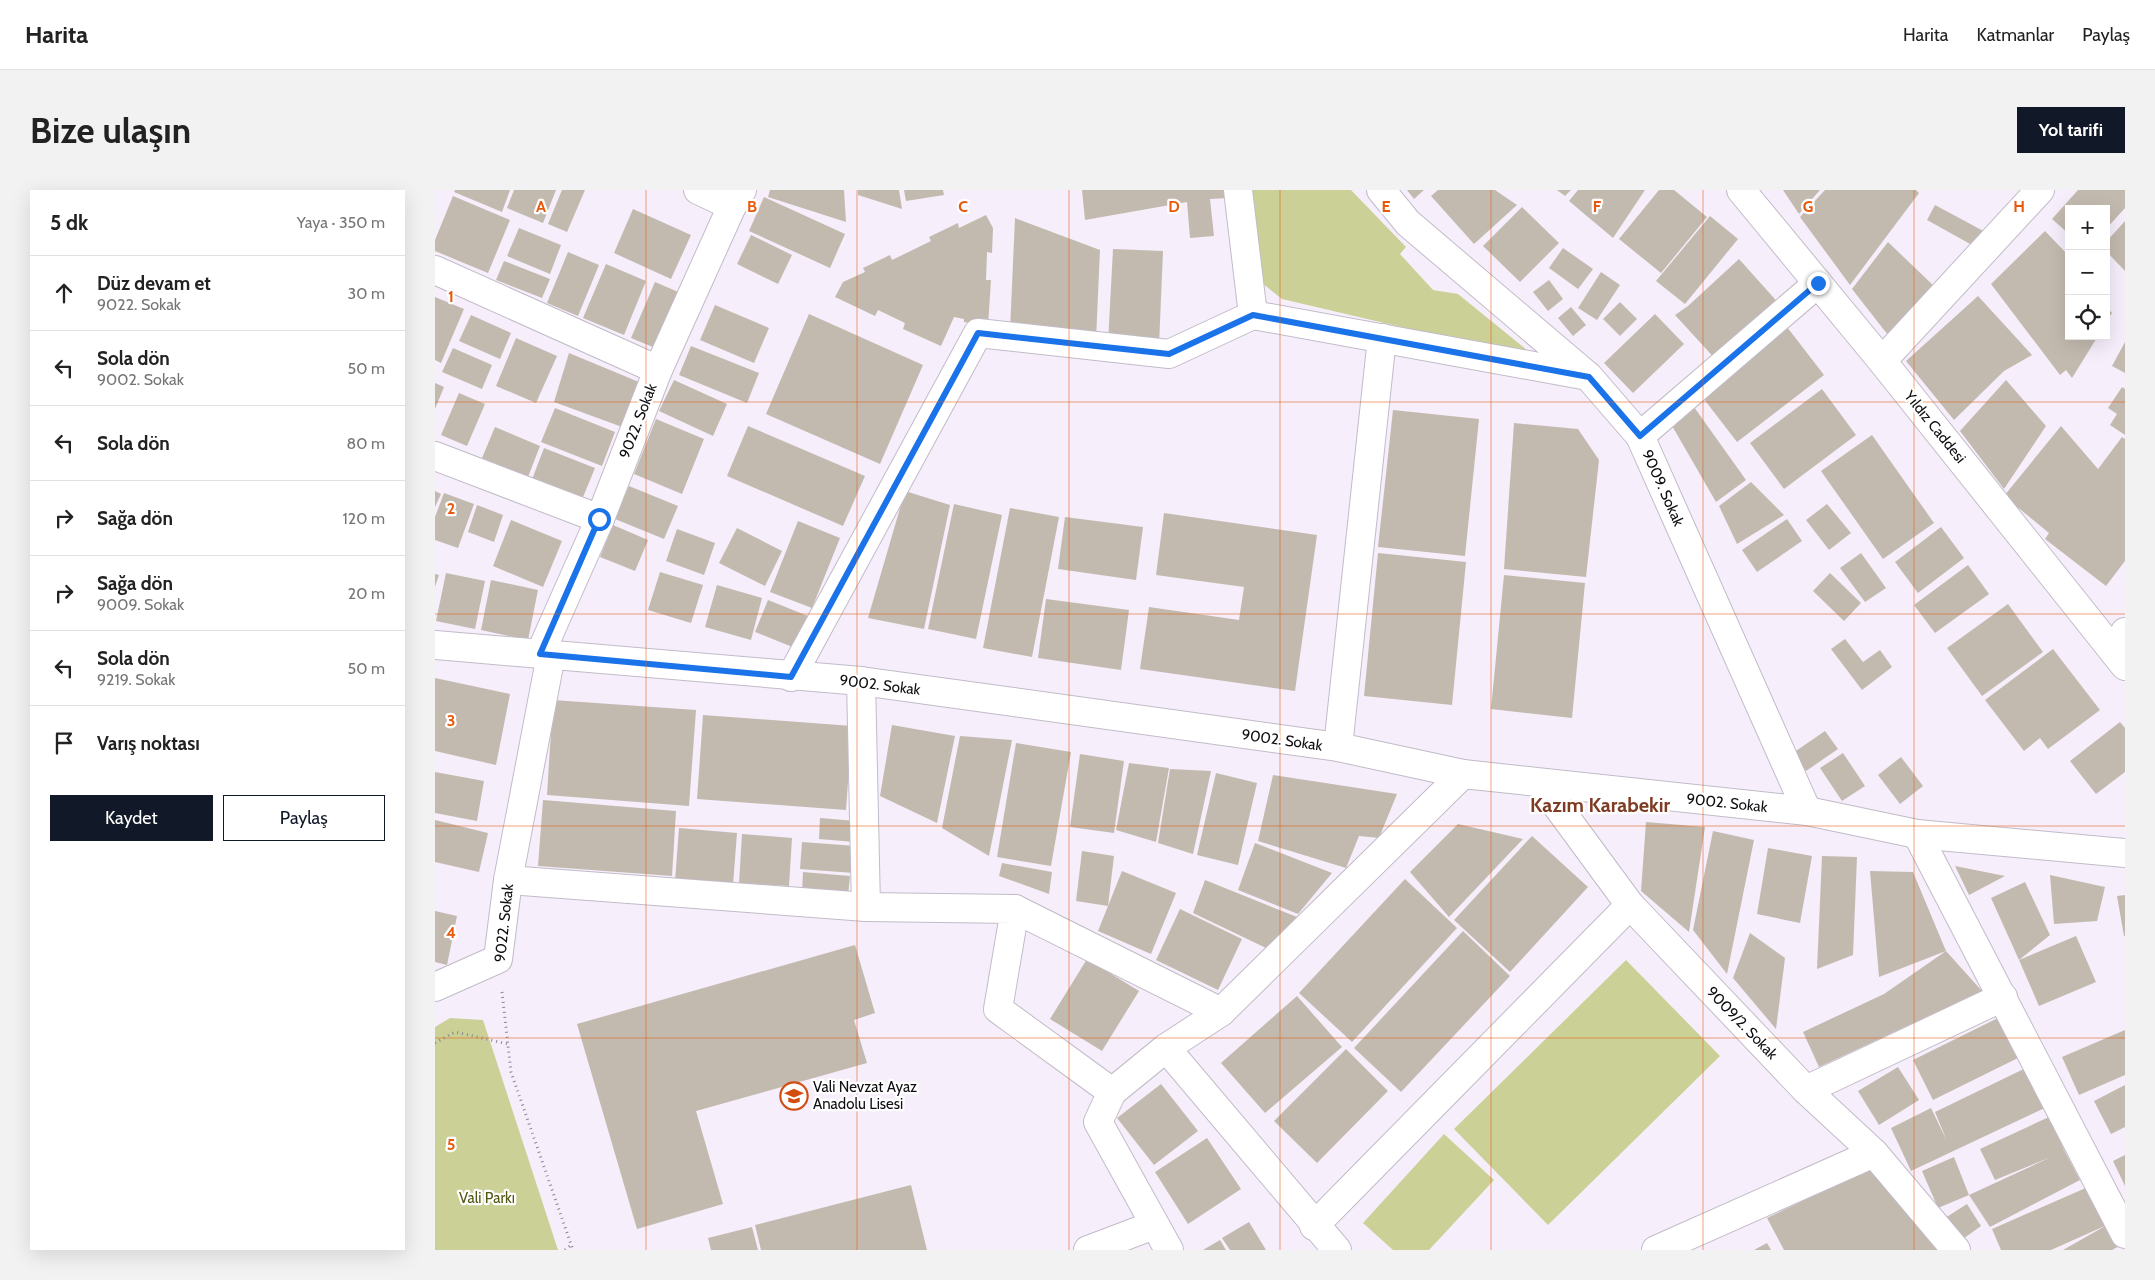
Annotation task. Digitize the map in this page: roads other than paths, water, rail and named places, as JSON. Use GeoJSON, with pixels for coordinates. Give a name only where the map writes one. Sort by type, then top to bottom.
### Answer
{"type":"FeatureCollection","features":[{"type":"Feature","properties":{"kind":"street"},"geometry":{"type":"LineString","coordinates":[[699,190],[737,198]]}},
{"type":"Feature","properties":{"kind":"street"},"geometry":{"type":"LineString","coordinates":[[1238,190],[1253,315]]}},
{"type":"Feature","properties":{"kind":"street","name":"9009. Sokak"},"geometry":{"type":"LineString","coordinates":[[1381,190],[1408,223],[1589,377],[1640,436],[1807,811]]}},
{"type":"Feature","properties":{"kind":"street","name":"Yıldız Caddesi"},"geometry":{"type":"LineString","coordinates":[[1741,190],[2121,651]]}},
{"type":"Feature","properties":{"kind":"street"},"geometry":{"type":"LineString","coordinates":[[1882,361],[2040,190]]}},
{"type":"Feature","properties":{"kind":"street","name":"9022. Sokak"},"geometry":{"type":"LineString","coordinates":[[435,988],[498,959],[508,880],[545,654],[658,370],[737,198]]}},
{"type":"Feature","properties":{"kind":"street"},"geometry":{"type":"LineString","coordinates":[[435,270],[658,370]]}},
{"type":"Feature","properties":{"kind":"street"},"geometry":{"type":"LineString","coordinates":[[1640,436],[1818,283]]}},
{"type":"Feature","properties":{"kind":"street"},"geometry":{"type":"LineString","coordinates":[[791,677],[978,333],[1169,354],[1253,315],[1589,377]]}},
{"type":"Feature","properties":{"kind":"street"},"geometry":{"type":"LineString","coordinates":[[1338,747],[1382,338]]}},
{"type":"Feature","properties":{"kind":"street"},"geometry":{"type":"LineString","coordinates":[[435,456],[599,519]]}},
{"type":"Feature","properties":{"kind":"street","name":"9002. Sokak"},"geometry":{"type":"LineString","coordinates":[[435,645],[791,677],[861,681],[1338,747],[1463,774],[1541,784],[1807,811],[1917,834],[2125,853]]}},
{"type":"Feature","properties":{"kind":"street"},"geometry":{"type":"LineString","coordinates":[[861,681],[867,907]]}},
{"type":"Feature","properties":{"kind":"street"},"geometry":{"type":"LineString","coordinates":[[1169,1250],[1098,1122],[1112,1092],[1166,1048],[1221,1012],[1463,774]]}},
{"type":"Feature","properties":{"kind":"street","name":"9009/2. Sokak"},"geometry":{"type":"LineString","coordinates":[[1541,784],[1630,905],[1806,1090],[1874,1153],[1956,1250]]}},
{"type":"Feature","properties":{"kind":"street"},"geometry":{"type":"LineString","coordinates":[[1917,834],[2125,1234]]}},
{"type":"Feature","properties":{"kind":"street"},"geometry":{"type":"LineString","coordinates":[[508,880],[867,907],[1015,909],[1221,1012]]}},
{"type":"Feature","properties":{"kind":"street"},"geometry":{"type":"LineString","coordinates":[[1314,1226],[1630,905]]}},
{"type":"Feature","properties":{"kind":"street"},"geometry":{"type":"LineString","coordinates":[[1015,909],[998,1009],[1112,1092]]}},
{"type":"Feature","properties":{"kind":"street"},"geometry":{"type":"LineString","coordinates":[[1806,1090],[2003,997]]}},
{"type":"Feature","properties":{"kind":"street"},"geometry":{"type":"LineString","coordinates":[[1166,1048],[1314,1226],[1337,1250]]}},
{"type":"Feature","properties":{"kind":"street"},"geometry":{"type":"LineString","coordinates":[[1656,1250],[1874,1153]]}},
{"type":"Feature","properties":{"kind":"street"},"geometry":{"type":"LineString","coordinates":[[1088,1250],[1154,1225]]}},
{"type":"Feature","properties":{"kind":"place","name":"Vali Nevzat Ayaz Anadolu Lisesi"},"geometry":{"type":"Point","coordinates":[794,1096]}},
{"type":"Feature","properties":{"kind":"district","name":"Kazım Karabekir"},"geometry":{"type":"Point","coordinates":[1600,805]}},
{"type":"Feature","properties":{"kind":"park label","name":"Vali Parkı"},"geometry":{"type":"Point","coordinates":[487,1198]}}]}
